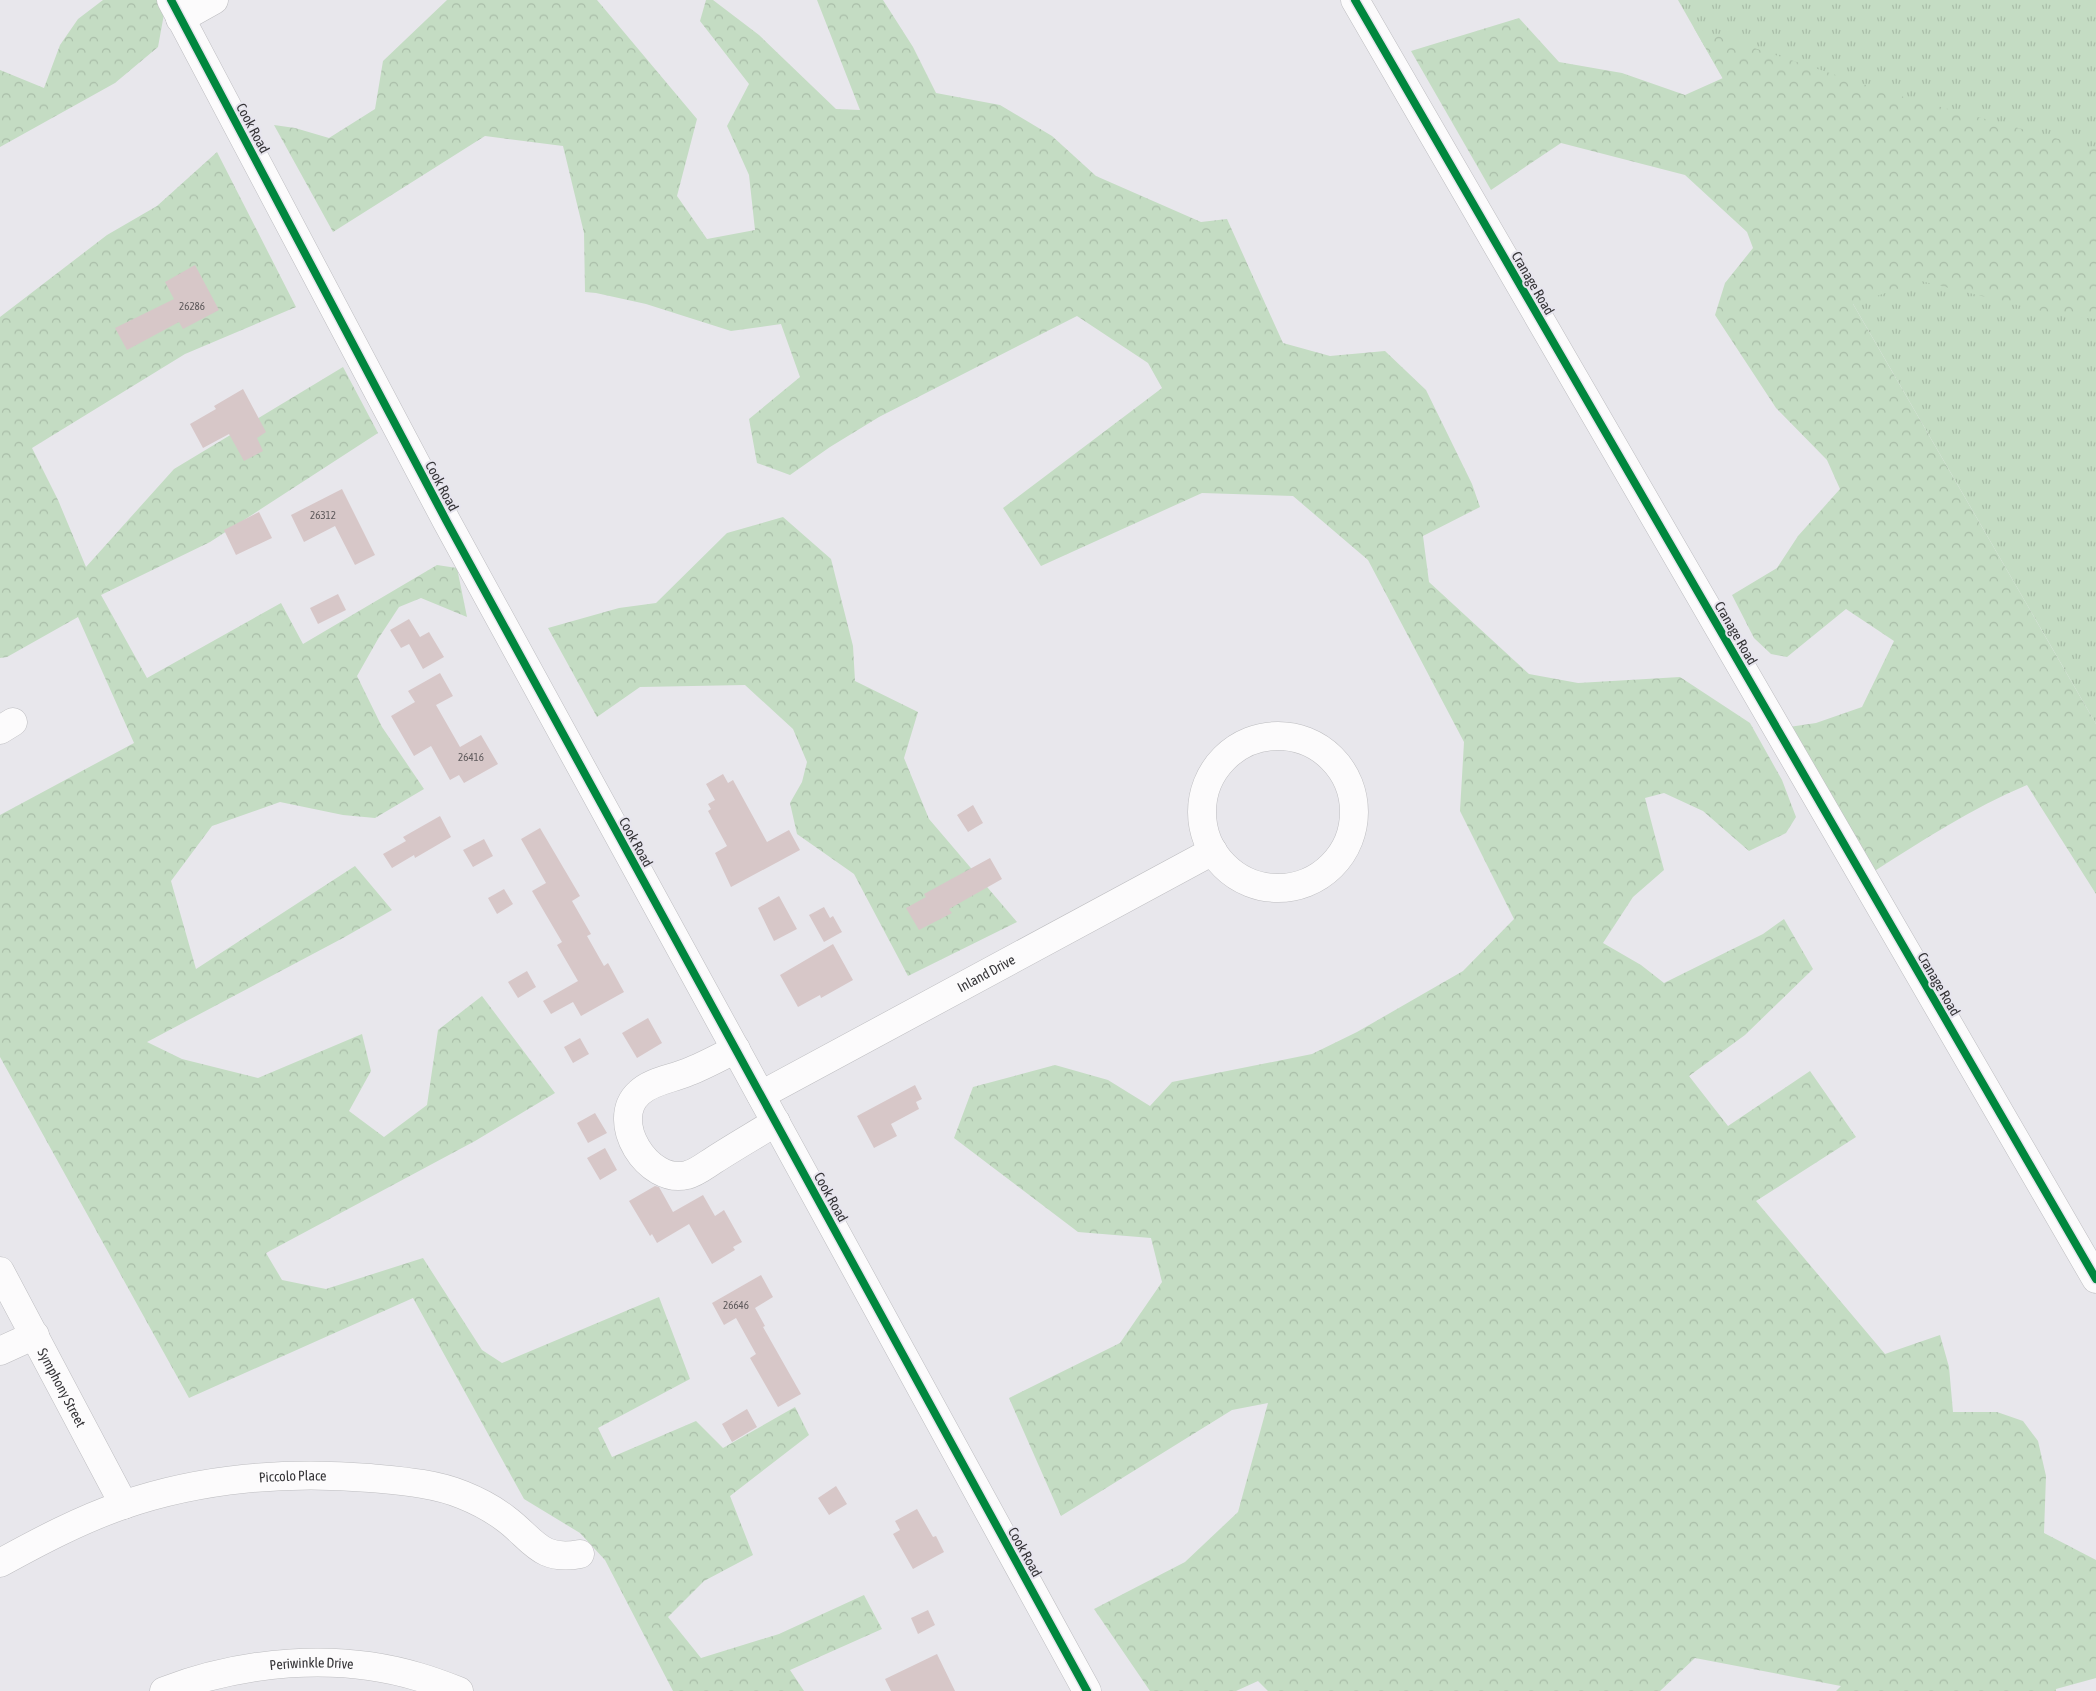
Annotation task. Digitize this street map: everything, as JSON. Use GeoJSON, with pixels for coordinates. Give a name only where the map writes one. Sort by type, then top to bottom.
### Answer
{"type":"FeatureCollection","features":[{"type":"Feature","properties":{"kind":"street"},"geometry":{"type":"LineString","coordinates":[[176,9],[214,0]]}},
{"type":"Feature","properties":{"kind":"street","name":"Cranage Road"},"geometry":{"type":"LineString","coordinates":[[1355,0],[2096,1279]]}},
{"type":"Feature","properties":{"kind":"street","name":"Cook Road"},"geometry":{"type":"LineString","coordinates":[[176,9],[434,498],[1087,1691]]}},
{"type":"Feature","properties":{"kind":"street"},"geometry":{"type":"LineString","coordinates":[[1281,735],[1307,740],[1338,764],[1351,787],[1355,804],[1353,831],[1348,846],[1332,867],[1299,886],[1272,888],[1253,884],[1230,871],[1213,851],[1204,828],[1202,801],[1206,786],[1219,762],[1240,745],[1255,738],[1281,735]]}},
{"type":"Feature","properties":{"kind":"street","name":"Inland Drive"},"geometry":{"type":"LineString","coordinates":[[761,1095],[1213,851]]}},
{"type":"Feature","properties":{"kind":"street"},"geometry":{"type":"LineString","coordinates":[[736,1049],[687,1073],[651,1085],[640,1091],[634,1098],[628,1112],[630,1133],[638,1152],[653,1167],[666,1174],[687,1175],[776,1122]]}},
{"type":"Feature","properties":{"kind":"street","name":"Symphony Street"},"geometry":{"type":"LineString","coordinates":[[0,1271],[124,1505]]}},
{"type":"Feature","properties":{"kind":"street"},"geometry":{"type":"LineString","coordinates":[[0,1351],[35,1335]]}},
{"type":"Feature","properties":{"kind":"street","name":"Piccolo Place"},"geometry":{"type":"LineString","coordinates":[[0,1563],[46,1537],[124,1505],[177,1490],[236,1480],[334,1475],[394,1480],[461,1494],[485,1505],[506,1519],[537,1547],[552,1554],[565,1557],[580,1554]]}},
{"type":"Feature","properties":{"kind":"street","name":"Periwinkle Drive"},"geometry":{"type":"LineString","coordinates":[[164,1691],[215,1674],[248,1667],[319,1663],[364,1666],[416,1684],[459,1691]]}},
{"type":"Feature","properties":{"kind":"green space"},"geometry":{"type":"Polygon","coordinates":[[[103,0],[157,0],[164,14],[158,47],[115,83],[0,147],[0,70],[44,88],[60,45],[78,19],[103,0]]]}},
{"type":"Feature","properties":{"kind":"green space"},"geometry":{"type":"Polygon","coordinates":[[[447,0],[597,0],[697,119],[677,196],[707,239],[755,230],[749,175],[727,126],[749,84],[700,21],[706,0],[713,0],[759,35],[836,109],[860,110],[817,0],[883,0],[913,47],[936,93],[1000,105],[1052,136],[1096,176],[1201,222],[1227,219],[1283,343],[1330,356],[1385,351],[1426,390],[1472,484],[1480,507],[1423,536],[1429,582],[1529,674],[1578,683],[1680,677],[1750,723],[1782,780],[1796,817],[1786,833],[1749,851],[1703,811],[1664,793],[1645,798],[1664,870],[1633,897],[1603,943],[1641,965],[1664,983],[1763,934],[1784,919],[1813,969],[1745,1035],[1689,1076],[1728,1126],[1810,1071],[1856,1137],[1756,1201],[1885,1354],[1940,1335],[1949,1367],[1953,1412],[1997,1412],[2023,1421],[2038,1441],[2046,1476],[2044,1533],[2096,1560],[2096,1678],[2056,1689],[2056,1691],[1836,1691],[1841,1686],[1695,1658],[1660,1691],[1268,1691],[1258,1681],[1236,1691],[1150,1691],[1094,1609],[1185,1562],[1238,1512],[1268,1403],[1232,1410],[1061,1516],[1009,1398],[1120,1343],[1162,1282],[1151,1238],[1078,1232],[954,1138],[973,1087],[1055,1065],[1108,1080],[1150,1106],[1172,1082],[1312,1054],[1357,1032],[1463,971],[1514,919],[1460,811],[1464,742],[1368,560],[1293,496],[1202,493],[1041,566],[1003,508],[1162,388],[1148,363],[1077,316],[879,417],[830,447],[790,475],[757,463],[749,419],[800,377],[781,324],[731,331],[646,304],[585,292],[584,233],[563,146],[485,136],[333,232],[274,125],[295,128],[329,138],[375,109],[383,61],[447,0]]]}},
{"type":"Feature","properties":{"kind":"green space"},"geometry":{"type":"Polygon","coordinates":[[[1678,0],[2096,0],[2096,724],[1727,86],[1678,0]]]}},
{"type":"Feature","properties":{"kind":"green space"},"geometry":{"type":"Polygon","coordinates":[[[1519,18],[1559,62],[1622,73],[1685,95],[1723,78],[1694,28],[1893,94],[2096,149],[2096,319],[2058,315],[1921,281],[1853,304],[2096,724],[2096,894],[2027,785],[1967,814],[1873,872],[1789,727],[1816,723],[1862,707],[1894,641],[1846,609],[1787,657],[1771,654],[1754,638],[1732,595],[1777,568],[1798,536],[1840,489],[1827,460],[1776,408],[1715,315],[1725,283],[1753,248],[1747,232],[1685,175],[1561,143],[1491,190],[1411,51],[1519,18]]]}},
{"type":"Feature","properties":{"kind":"green space"},"geometry":{"type":"Polygon","coordinates":[[[217,152],[296,307],[185,354],[32,448],[58,500],[86,567],[174,469],[343,367],[378,433],[210,542],[101,595],[147,678],[281,603],[303,644],[437,565],[457,568],[467,617],[421,598],[399,607],[357,676],[382,727],[424,789],[375,818],[343,815],[280,802],[212,826],[171,881],[196,969],[355,866],[392,910],[147,1042],[182,1059],[258,1078],[362,1034],[371,1071],[349,1111],[384,1137],[427,1105],[438,1030],[482,996],[555,1093],[475,1141],[266,1253],[282,1280],[326,1289],[423,1258],[482,1350],[502,1363],[659,1297],[690,1379],[598,1428],[612,1457],[696,1421],[723,1448],[795,1407],[809,1435],[730,1496],[753,1555],[704,1581],[668,1617],[701,1658],[779,1634],[864,1595],[882,1629],[790,1670],[804,1691],[673,1691],[605,1560],[580,1533],[524,1499],[413,1298],[189,1398],[0,1057],[0,815],[134,743],[78,617],[7,657],[0,658],[0,317],[107,235],[157,206],[217,152]]]}},
{"type":"Feature","properties":{"kind":"green space"},"geometry":{"type":"Polygon","coordinates":[[[783,517],[831,559],[853,646],[855,681],[918,712],[904,758],[929,819],[1017,922],[908,976],[854,874],[797,834],[790,803],[802,782],[807,762],[793,729],[745,685],[640,687],[597,717],[548,628],[619,608],[656,603],[727,533],[783,517]]]}},
{"type":"Feature","properties":{"kind":"building"},"geometry":{"type":"Polygon","coordinates":[[[195,265],[219,310],[183,329],[179,322],[127,350],[115,328],[174,299],[165,282],[195,265]]]}},
{"type":"Feature","properties":{"kind":"building"},"geometry":{"type":"Polygon","coordinates":[[[243,389],[266,432],[257,438],[263,451],[244,461],[229,434],[203,448],[190,424],[216,409],[214,406],[243,389]]]}},
{"type":"Feature","properties":{"kind":"building"},"geometry":{"type":"Polygon","coordinates":[[[342,489],[375,555],[355,565],[335,526],[304,542],[291,515],[342,489]]]}},
{"type":"Feature","properties":{"kind":"building"},"geometry":{"type":"Polygon","coordinates":[[[259,512],[272,538],[236,555],[224,530],[259,512]]]}},
{"type":"Feature","properties":{"kind":"building"},"geometry":{"type":"Polygon","coordinates":[[[338,594],[346,610],[318,624],[310,608],[338,594]]]}},
{"type":"Feature","properties":{"kind":"building"},"geometry":{"type":"Polygon","coordinates":[[[409,619],[420,637],[429,632],[444,657],[423,669],[409,644],[401,648],[390,630],[409,619]]]}},
{"type":"Feature","properties":{"kind":"building"},"geometry":{"type":"Polygon","coordinates":[[[440,673],[453,696],[436,705],[460,747],[481,735],[498,764],[464,783],[459,775],[450,780],[431,746],[414,756],[391,716],[415,702],[408,691],[440,673]]]}},
{"type":"Feature","properties":{"kind":"building"},"geometry":{"type":"Polygon","coordinates":[[[723,774],[728,783],[733,780],[767,842],[789,830],[800,850],[731,887],[715,853],[727,846],[708,811],[711,809],[708,804],[715,800],[706,784],[723,774]]]}},
{"type":"Feature","properties":{"kind":"building"},"geometry":{"type":"Polygon","coordinates":[[[973,805],[983,823],[968,832],[957,815],[973,805]]]}},
{"type":"Feature","properties":{"kind":"building"},"geometry":{"type":"Polygon","coordinates":[[[440,816],[451,837],[415,858],[414,855],[392,868],[383,854],[406,841],[403,837],[440,816]]]}},
{"type":"Feature","properties":{"kind":"building"},"geometry":{"type":"Polygon","coordinates":[[[540,828],[580,896],[572,901],[591,934],[587,936],[604,966],[608,963],[624,992],[581,1016],[573,1002],[551,1014],[543,1001],[578,981],[557,945],[562,942],[532,891],[546,883],[521,839],[540,828]]]}},
{"type":"Feature","properties":{"kind":"building"},"geometry":{"type":"Polygon","coordinates":[[[484,839],[493,856],[473,867],[463,850],[484,839]]]}},
{"type":"Feature","properties":{"kind":"building"},"geometry":{"type":"Polygon","coordinates":[[[990,858],[1002,879],[949,909],[952,913],[919,930],[906,908],[926,897],[924,894],[990,858]]]}},
{"type":"Feature","properties":{"kind":"building"},"geometry":{"type":"Polygon","coordinates":[[[504,889],[513,904],[497,914],[488,898],[504,889]]]}},
{"type":"Feature","properties":{"kind":"building"},"geometry":{"type":"Polygon","coordinates":[[[779,896],[797,929],[774,941],[758,908],[779,896]]]}},
{"type":"Feature","properties":{"kind":"building"},"geometry":{"type":"Polygon","coordinates":[[[824,907],[830,918],[833,916],[842,932],[824,942],[809,915],[824,907]]]}},
{"type":"Feature","properties":{"kind":"building"},"geometry":{"type":"Polygon","coordinates":[[[833,944],[853,980],[821,998],[820,995],[798,1007],[780,975],[833,944]]]}},
{"type":"Feature","properties":{"kind":"building"},"geometry":{"type":"Polygon","coordinates":[[[527,971],[536,987],[518,998],[508,982],[527,971]]]}},
{"type":"Feature","properties":{"kind":"building"},"geometry":{"type":"Polygon","coordinates":[[[648,1018],[662,1043],[637,1058],[622,1033],[648,1018]]]}},
{"type":"Feature","properties":{"kind":"building"},"geometry":{"type":"Polygon","coordinates":[[[580,1038],[589,1054],[573,1063],[564,1047],[580,1038]]]}},
{"type":"Feature","properties":{"kind":"building"},"geometry":{"type":"Polygon","coordinates":[[[915,1085],[922,1099],[916,1102],[919,1109],[891,1124],[897,1136],[874,1148],[857,1116],[915,1085]]]}},
{"type":"Feature","properties":{"kind":"building"},"geometry":{"type":"Polygon","coordinates":[[[595,1113],[607,1133],[588,1143],[577,1123],[595,1113]]]}},
{"type":"Feature","properties":{"kind":"building"},"geometry":{"type":"Polygon","coordinates":[[[605,1148],[617,1170],[600,1180],[587,1158],[605,1148]]]}},
{"type":"Feature","properties":{"kind":"building"},"geometry":{"type":"Polygon","coordinates":[[[655,1186],[659,1187],[673,1212],[703,1195],[715,1216],[724,1210],[742,1242],[733,1247],[735,1250],[712,1264],[689,1224],[657,1243],[652,1234],[650,1236],[629,1201],[655,1186]]]}},
{"type":"Feature","properties":{"kind":"building"},"geometry":{"type":"Polygon","coordinates":[[[761,1275],[773,1297],[755,1308],[765,1326],[763,1327],[801,1394],[778,1407],[750,1358],[756,1354],[736,1318],[724,1325],[712,1303],[761,1275]]]}},
{"type":"Feature","properties":{"kind":"building"},"geometry":{"type":"Polygon","coordinates":[[[747,1409],[757,1427],[732,1442],[722,1424],[747,1409]]]}},
{"type":"Feature","properties":{"kind":"building"},"geometry":{"type":"Polygon","coordinates":[[[836,1486],[847,1504],[829,1515],[818,1498],[836,1486]]]}},
{"type":"Feature","properties":{"kind":"building"},"geometry":{"type":"Polygon","coordinates":[[[917,1509],[933,1537],[936,1536],[944,1552],[913,1569],[893,1534],[900,1530],[895,1521],[917,1509]]]}},
{"type":"Feature","properties":{"kind":"building"},"geometry":{"type":"Polygon","coordinates":[[[928,1610],[935,1625],[918,1634],[911,1618],[928,1610]]]}},
{"type":"Feature","properties":{"kind":"building"},"geometry":{"type":"Polygon","coordinates":[[[937,1654],[955,1691],[891,1691],[885,1679],[937,1654]]]}},
{"type":"Feature","properties":{"kind":"cycle path"},"geometry":{"type":"LineString","coordinates":[[171,0],[447,522],[1087,1691]]}},
{"type":"Feature","properties":{"kind":"cycle path"},"geometry":{"type":"LineString","coordinates":[[1355,0],[2096,1279]]}}]}
